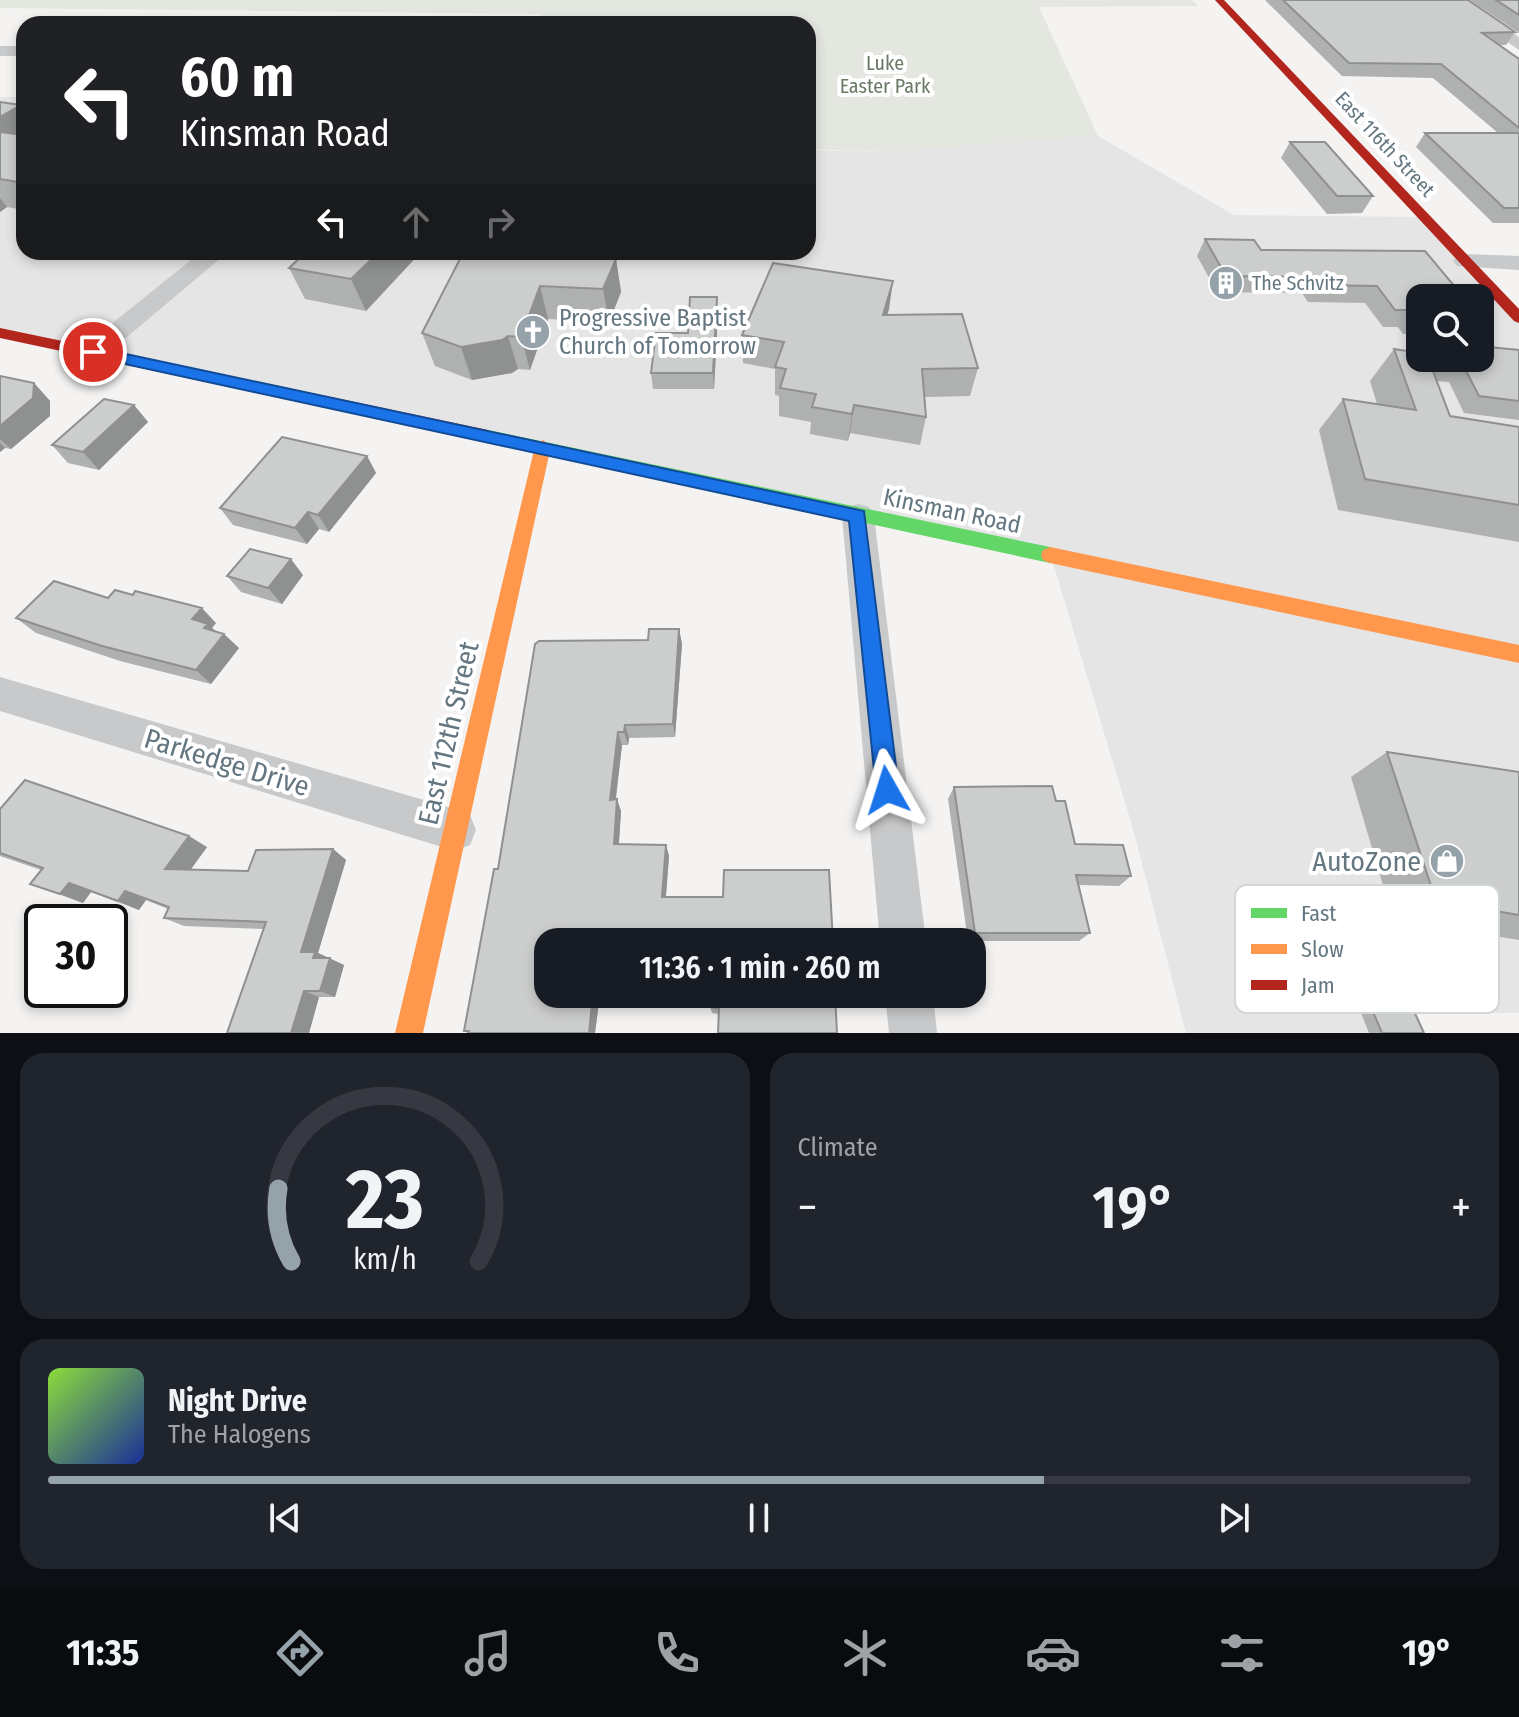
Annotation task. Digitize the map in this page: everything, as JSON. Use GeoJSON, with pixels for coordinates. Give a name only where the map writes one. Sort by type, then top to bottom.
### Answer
{"type":"FeatureCollection","features":[{"type":"Feature","properties":{"kind":"main road","name":"East 116th Street"},"geometry":{"type":"LineString","coordinates":[[1219,0],[1519,318]]}},
{"type":"Feature","properties":{"kind":"main road","name":"Kinsman Road"},"geometry":{"type":"LineString","coordinates":[[0,333],[1519,654]]}},
{"type":"Feature","properties":{"kind":"main road","name":"East 112th Street"},"geometry":{"type":"LineString","coordinates":[[409,1033],[543,446]]}},
{"type":"Feature","properties":{"kind":"street"},"geometry":{"type":"LineString","coordinates":[[1455,0],[1519,45]]}},
{"type":"Feature","properties":{"kind":"street"},"geometry":{"type":"LineString","coordinates":[[93,352],[206,260]]}},
{"type":"Feature","properties":{"kind":"street"},"geometry":{"type":"LineString","coordinates":[[1465,261],[1519,263]]}},
{"type":"Feature","properties":{"kind":"street"},"geometry":{"type":"LineString","coordinates":[[858,516],[902,928]]}},
{"type":"Feature","properties":{"kind":"street","name":"Parkedge Drive"},"geometry":{"type":"LineString","coordinates":[[0,694],[455,830]]}},
{"type":"Feature","properties":{"kind":"street"},"geometry":{"type":"LineString","coordinates":[[910,1008],[913,1033]]}},
{"type":"Feature","properties":{"kind":"shaded area"},"geometry":{"type":"Polygon","coordinates":[[[0,97],[16,97],[16,260],[816,260],[816,150],[887,152],[1098,136],[1234,215],[1423,217],[1487,284],[1406,284],[1406,372],[1494,372],[1494,292],[1519,318],[1519,1013],[1499,1013],[1499,885],[1235,885],[1235,1013],[1404,1013],[1412,1033],[1186,1033],[1133,829],[1051,556],[0,333],[0,97]]]}},
{"type":"Feature","properties":{"kind":"green space","name":"Luke Easter Park"},"geometry":{"type":"Polygon","coordinates":[[[0,0],[1192,0],[1198,6],[1039,7],[1098,136],[887,152],[816,149],[816,16],[540,16],[0,8],[0,0]]]}},
{"type":"Feature","properties":{"kind":"building"},"geometry":{"type":"Polygon","coordinates":[[[1283,0],[1468,0],[1515,32],[1482,33],[1519,59],[1519,128],[1441,64],[1349,63],[1283,0]]]}},
{"type":"Feature","properties":{"kind":"building"},"geometry":{"type":"Polygon","coordinates":[[[1496,0],[1519,0],[1519,15],[1496,0]]]}},
{"type":"Feature","properties":{"kind":"building"},"geometry":{"type":"Polygon","coordinates":[[[0,102],[16,104],[16,108],[0,117],[0,102]]]}},
{"type":"Feature","properties":{"kind":"building"},"geometry":{"type":"Polygon","coordinates":[[[0,132],[16,134],[16,182],[0,179],[0,132]]]}},
{"type":"Feature","properties":{"kind":"building"},"geometry":{"type":"Polygon","coordinates":[[[1425,133],[1519,133],[1519,208],[1504,208],[1425,133]]]}},
{"type":"Feature","properties":{"kind":"building"},"geometry":{"type":"Polygon","coordinates":[[[1290,142],[1325,142],[1373,196],[1337,196],[1290,142]]]}},
{"type":"Feature","properties":{"kind":"building"},"geometry":{"type":"Polygon","coordinates":[[[1205,239],[1254,240],[1261,250],[1425,251],[1453,284],[1406,284],[1406,310],[1395,310],[1377,286],[1318,285],[1312,277],[1226,276],[1205,239]]]}},
{"type":"Feature","properties":{"kind":"building"},"geometry":{"type":"Polygon","coordinates":[[[298,260],[371,260],[351,279],[289,268],[298,260]]]}},
{"type":"Feature","properties":{"kind":"building"},"geometry":{"type":"Polygon","coordinates":[[[459,260],[616,260],[603,289],[540,286],[521,337],[508,336],[502,340],[461,347],[422,333],[459,260]]]}},
{"type":"Feature","properties":{"kind":"building"},"geometry":{"type":"Polygon","coordinates":[[[773,263],[893,281],[883,315],[962,314],[978,368],[922,369],[926,417],[854,405],[852,414],[812,407],[816,394],[780,388],[786,369],[775,367],[784,342],[742,335],[773,263]]]}},
{"type":"Feature","properties":{"kind":"building"},"geometry":{"type":"Polygon","coordinates":[[[690,297],[717,297],[713,373],[651,373],[656,333],[688,333],[690,297]]]}},
{"type":"Feature","properties":{"kind":"building"},"geometry":{"type":"Polygon","coordinates":[[[1494,348],[1519,350],[1519,401],[1479,396],[1467,372],[1494,372],[1494,348]]]}},
{"type":"Feature","properties":{"kind":"building"},"geometry":{"type":"Polygon","coordinates":[[[1394,349],[1406,351],[1406,372],[1433,372],[1450,416],[1519,427],[1519,505],[1365,479],[1343,399],[1416,410],[1394,349]]]}},
{"type":"Feature","properties":{"kind":"building"},"geometry":{"type":"Polygon","coordinates":[[[0,376],[34,383],[33,398],[0,426],[0,376]]]}},
{"type":"Feature","properties":{"kind":"building"},"geometry":{"type":"Polygon","coordinates":[[[104,399],[134,405],[83,452],[52,445],[104,399]]]}},
{"type":"Feature","properties":{"kind":"building"},"geometry":{"type":"Polygon","coordinates":[[[282,437],[367,456],[318,515],[308,512],[295,528],[220,508],[282,437]]]}},
{"type":"Feature","properties":{"kind":"building"},"geometry":{"type":"Polygon","coordinates":[[[250,549],[291,559],[268,588],[227,576],[250,549]]]}},
{"type":"Feature","properties":{"kind":"building"},"geometry":{"type":"Polygon","coordinates":[[[54,581],[108,598],[115,590],[133,595],[135,591],[202,608],[192,619],[208,624],[204,628],[224,634],[196,670],[102,646],[16,618],[54,581]]]}},
{"type":"Feature","properties":{"kind":"building"},"geometry":{"type":"Polygon","coordinates":[[[649,629],[679,629],[673,724],[625,725],[624,732],[618,732],[610,800],[617,799],[614,844],[666,845],[662,897],[723,897],[724,870],[829,870],[832,928],[534,928],[534,1008],[592,1008],[589,1033],[468,1033],[464,1031],[494,869],[498,869],[535,644],[539,641],[648,640],[649,629]]]}},
{"type":"Feature","properties":{"kind":"building"},"geometry":{"type":"Polygon","coordinates":[[[1387,752],[1519,772],[1519,915],[1499,912],[1499,885],[1431,885],[1387,752]]]}},
{"type":"Feature","properties":{"kind":"building"},"geometry":{"type":"Polygon","coordinates":[[[25,780],[189,836],[165,869],[248,871],[256,850],[333,849],[301,952],[315,952],[313,958],[330,958],[320,991],[304,991],[291,1033],[227,1033],[266,922],[164,918],[169,907],[125,891],[118,901],[69,883],[60,894],[30,884],[43,868],[0,853],[0,809],[25,780]]]}},
{"type":"Feature","properties":{"kind":"building"},"geometry":{"type":"Polygon","coordinates":[[[1052,786],[1056,801],[1065,801],[1075,844],[1123,845],[1131,876],[1076,875],[1090,933],[986,933],[986,928],[974,928],[954,787],[1052,786]]]}},
{"type":"Feature","properties":{"kind":"building"},"geometry":{"type":"Polygon","coordinates":[[[719,1008],[836,1008],[837,1033],[718,1033],[719,1008]]]}},
{"type":"Feature","properties":{"kind":"building"},"geometry":{"type":"Polygon","coordinates":[[[1374,1013],[1415,1013],[1424,1033],[1382,1033],[1374,1013]]]}},
{"type":"Feature","properties":{"kind":"traffic: fast"},"geometry":{"type":"LineString","coordinates":[[488,436],[1050,555]]}},
{"type":"Feature","properties":{"kind":"traffic: slow"},"geometry":{"type":"LineString","coordinates":[[409,1033],[543,446]]}},
{"type":"Feature","properties":{"kind":"traffic: slow"},"geometry":{"type":"LineString","coordinates":[[1050,555],[1519,654]]}},
{"type":"Feature","properties":{"kind":"traffic: jam"},"geometry":{"type":"LineString","coordinates":[[1219,0],[1519,318]]}},
{"type":"Feature","properties":{"kind":"traffic: jam"},"geometry":{"type":"LineString","coordinates":[[0,333],[488,436]]}},
{"type":"Feature","properties":{"kind":"place","name":"The Schvitz"},"geometry":{"type":"Point","coordinates":[1226,283]}},
{"type":"Feature","properties":{"kind":"place","name":"Progressive Baptist Church of Tomorrow"},"geometry":{"type":"Point","coordinates":[533,332]}},
{"type":"Feature","properties":{"kind":"place","name":"AutoZone"},"geometry":{"type":"Point","coordinates":[1447,861]}},
{"type":"Feature","properties":{"kind":"route"},"geometry":{"type":"LineString","coordinates":[[93,352],[543,446],[858,516],[887,790]]}}]}
